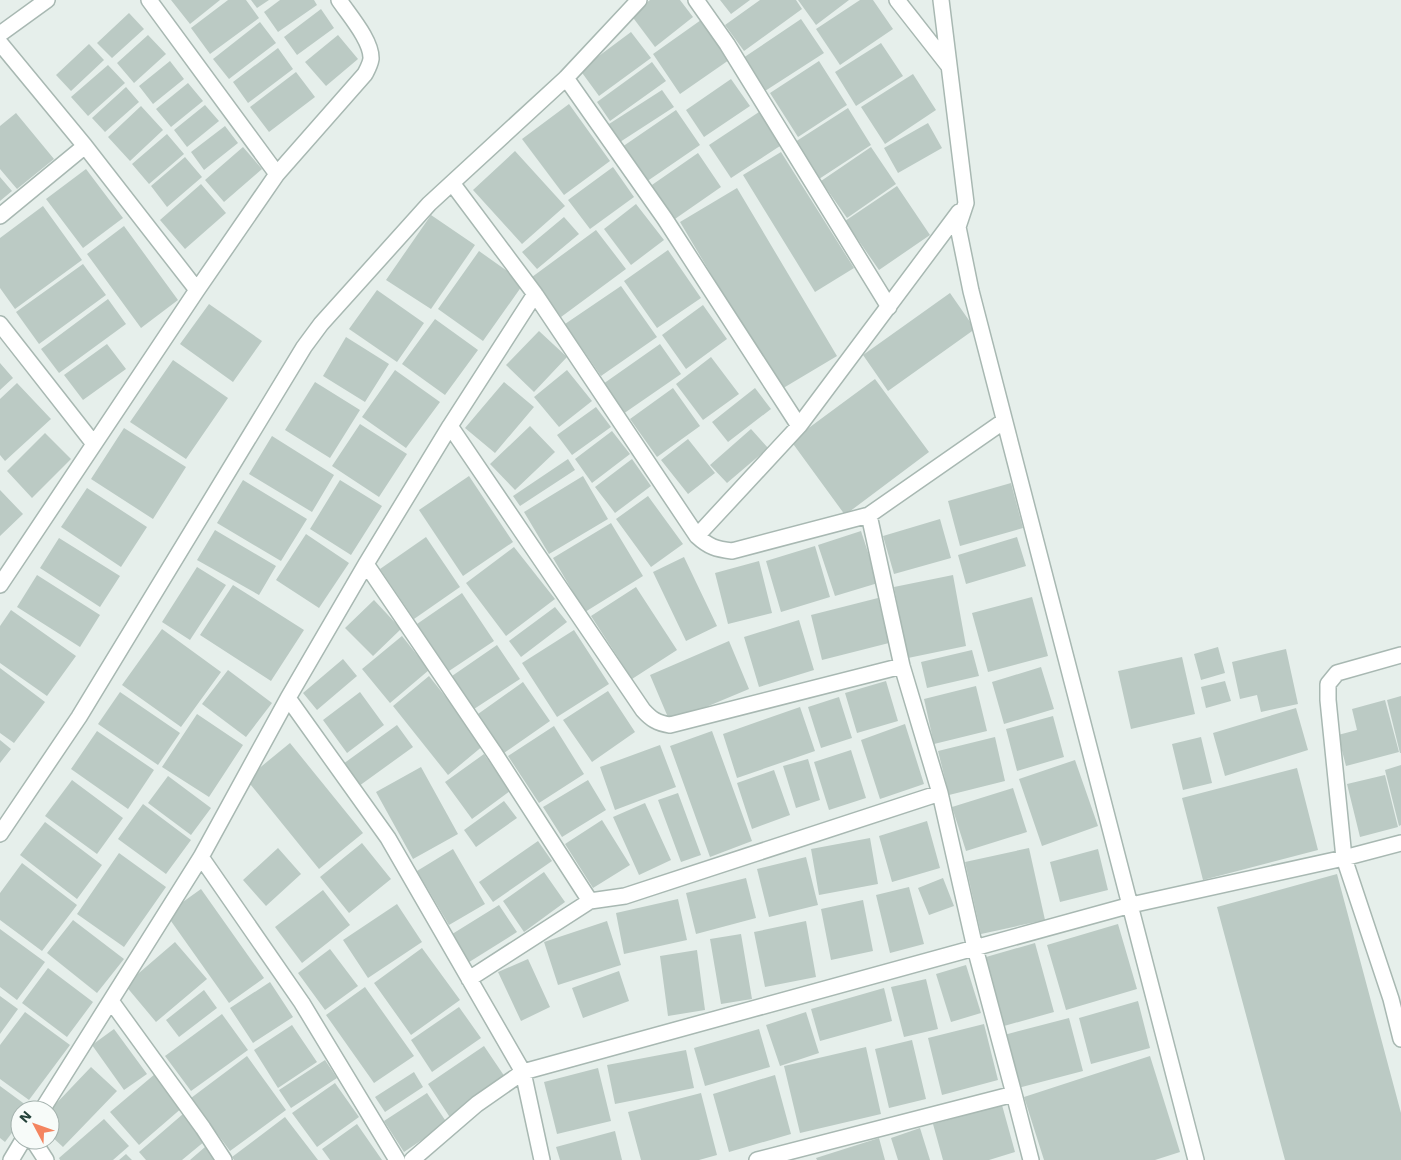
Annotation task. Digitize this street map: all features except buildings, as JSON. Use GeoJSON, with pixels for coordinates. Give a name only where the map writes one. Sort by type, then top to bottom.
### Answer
{"type":"FeatureCollection","features":[{"type":"Feature","properties":{"kind":"street"},"geometry":{"type":"LineString","coordinates":[[0,34],[47,0]]}},
{"type":"Feature","properties":{"kind":"street"},"geometry":{"type":"LineString","coordinates":[[149,0],[277,174]]}},
{"type":"Feature","properties":{"kind":"street"},"geometry":{"type":"LineString","coordinates":[[0,585],[197,290],[277,174],[365,74],[371,61],[370,50],[364,37],[339,0]]}},
{"type":"Feature","properties":{"kind":"street"},"geometry":{"type":"LineString","coordinates":[[0,834],[80,717],[304,347],[321,324],[429,204],[566,78],[638,0]]}},
{"type":"Feature","properties":{"kind":"street"},"geometry":{"type":"LineString","coordinates":[[696,0],[727,44],[889,307]]}},
{"type":"Feature","properties":{"kind":"street"},"geometry":{"type":"LineString","coordinates":[[896,0],[949,66]]}},
{"type":"Feature","properties":{"kind":"street"},"geometry":{"type":"LineString","coordinates":[[941,0],[966,203],[958,227],[971,291],[1196,1160]]}},
{"type":"Feature","properties":{"kind":"street"},"geometry":{"type":"LineString","coordinates":[[0,43],[85,146],[197,290]]}},
{"type":"Feature","properties":{"kind":"street"},"geometry":{"type":"LineString","coordinates":[[566,78],[665,219],[799,426]]}},
{"type":"Feature","properties":{"kind":"street"},"geometry":{"type":"LineString","coordinates":[[0,216],[85,146]]}},
{"type":"Feature","properties":{"kind":"street"},"geometry":{"type":"LineString","coordinates":[[452,183],[535,294],[697,536],[712,547],[732,551],[869,515],[1004,421]]}},
{"type":"Feature","properties":{"kind":"street"},"geometry":{"type":"LineString","coordinates":[[697,536],[799,426],[966,203]]}},
{"type":"Feature","properties":{"kind":"street"},"geometry":{"type":"LineString","coordinates":[[48,1100],[201,857],[288,698],[366,564],[450,426],[535,294]]}},
{"type":"Feature","properties":{"kind":"street"},"geometry":{"type":"LineString","coordinates":[[0,324],[94,444]]}},
{"type":"Feature","properties":{"kind":"street"},"geometry":{"type":"LineString","coordinates":[[450,426],[643,710],[658,724],[670,725],[902,666]]}},
{"type":"Feature","properties":{"kind":"street"},"geometry":{"type":"LineString","coordinates":[[869,515],[902,666],[940,793],[975,948],[1031,1160]]}},
{"type":"Feature","properties":{"kind":"street"},"geometry":{"type":"LineString","coordinates":[[366,564],[495,754],[590,901]]}},
{"type":"Feature","properties":{"kind":"street"},"geometry":{"type":"LineString","coordinates":[[1401,655],[1337,673],[1328,684],[1344,858],[1396,997],[1401,1040]]}},
{"type":"Feature","properties":{"kind":"street"},"geometry":{"type":"LineString","coordinates":[[288,698],[388,838],[523,1072],[542,1160]]}},
{"type":"Feature","properties":{"kind":"street"},"geometry":{"type":"LineString","coordinates":[[469,979],[590,901],[625,896],[940,793]]}},
{"type":"Feature","properties":{"kind":"street"},"geometry":{"type":"LineString","coordinates":[[412,1160],[477,1104],[523,1072],[1131,905],[1344,858],[1401,843]]}},
{"type":"Feature","properties":{"kind":"street"},"geometry":{"type":"LineString","coordinates":[[201,857],[302,1003],[398,1160]]}},
{"type":"Feature","properties":{"kind":"street"},"geometry":{"type":"LineString","coordinates":[[111,1001],[204,1128],[224,1160]]}},
{"type":"Feature","properties":{"kind":"street"},"geometry":{"type":"LineString","coordinates":[[757,1160],[1014,1094]]}}]}
